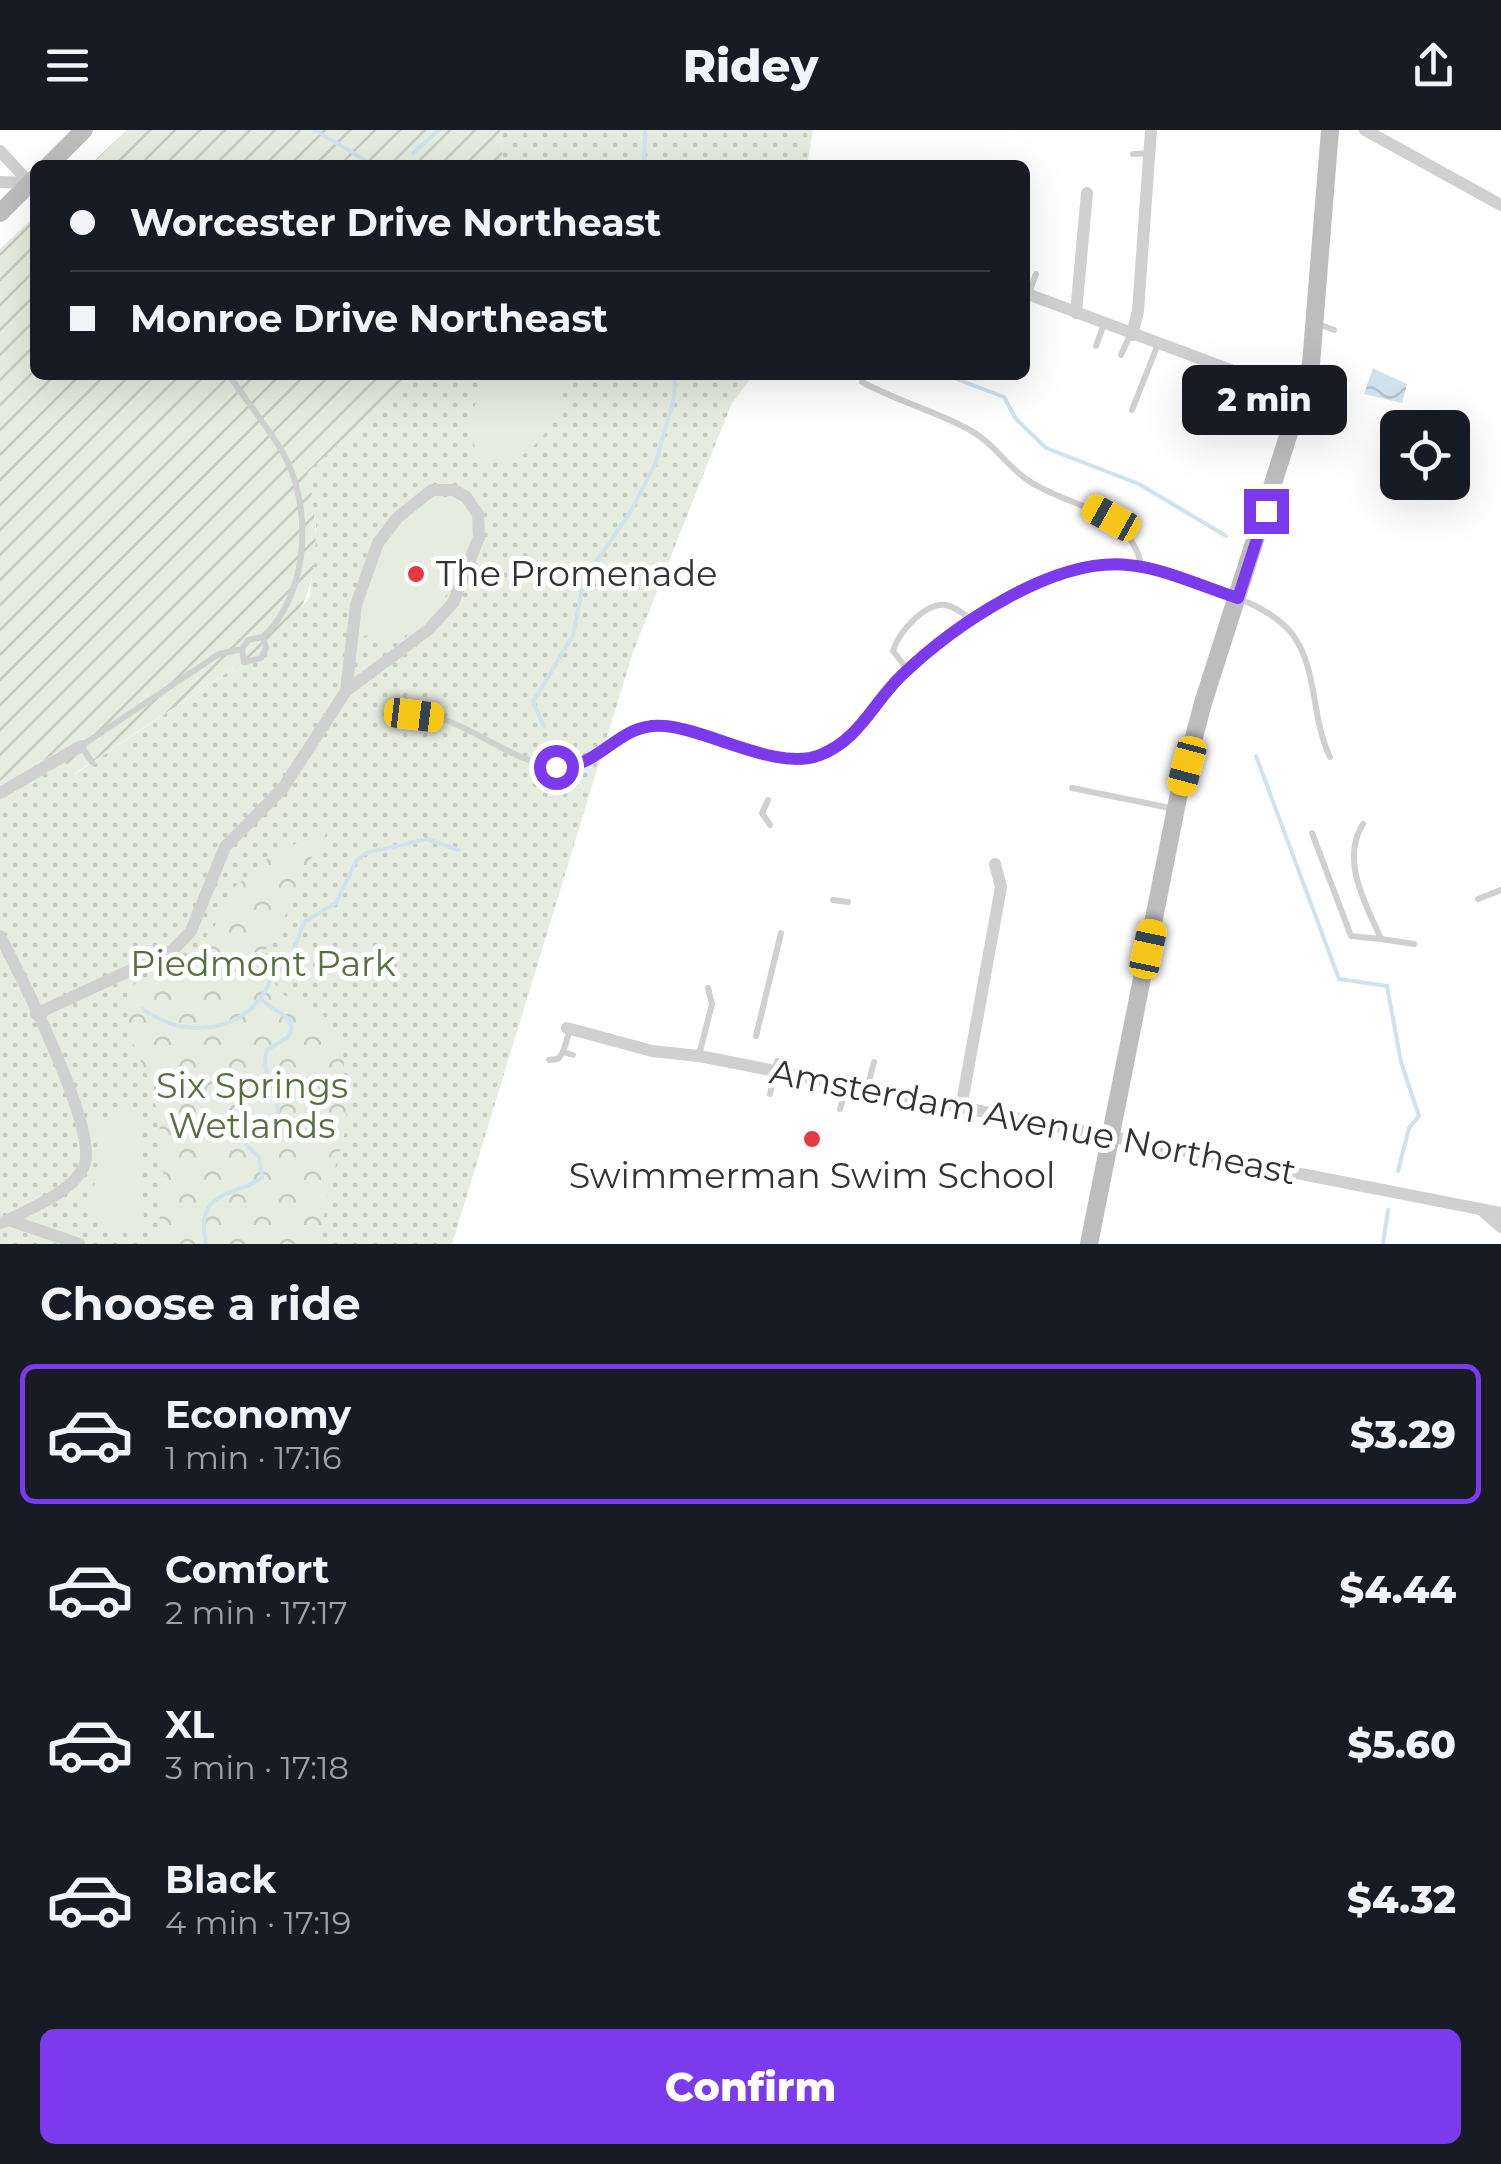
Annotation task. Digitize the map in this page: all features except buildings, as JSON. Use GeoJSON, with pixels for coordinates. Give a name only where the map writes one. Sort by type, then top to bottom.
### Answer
{"type":"FeatureCollection","features":[{"type":"Feature","properties":{"kind":"main road"},"geometry":{"type":"LineString","coordinates":[[53,160],[84,130]]}},
{"type":"Feature","properties":{"kind":"main road"},"geometry":{"type":"LineString","coordinates":[[1089,1244],[1176,810],[1238,598],[1325,327],[1330,130]]}},
{"type":"Feature","properties":{"kind":"main road"},"geometry":{"type":"LineString","coordinates":[[0,213],[30,186]]}},
{"type":"Feature","properties":{"kind":"street"},"geometry":{"type":"LineString","coordinates":[[1131,334],[1138,311],[1151,130]]}},
{"type":"Feature","properties":{"kind":"street"},"geometry":{"type":"LineString","coordinates":[[1365,130],[1501,204]]}},
{"type":"Feature","properties":{"kind":"street"},"geometry":{"type":"LineString","coordinates":[[0,151],[30,178]]}},
{"type":"Feature","properties":{"kind":"street"},"geometry":{"type":"LineString","coordinates":[[0,182],[30,182]]}},
{"type":"Feature","properties":{"kind":"street"},"geometry":{"type":"LineString","coordinates":[[1076,312],[1088,192]]}},
{"type":"Feature","properties":{"kind":"street"},"geometry":{"type":"LineString","coordinates":[[1030,294],[1303,397]]}},
{"type":"Feature","properties":{"kind":"street"},"geometry":{"type":"LineString","coordinates":[[36,1014],[172,951],[191,931],[225,846],[283,788],[346,691],[428,630],[453,603],[479,536],[478,514],[466,496],[454,490],[432,490],[397,518],[378,543],[356,604],[346,691]]}},
{"type":"Feature","properties":{"kind":"street"},"geometry":{"type":"LineString","coordinates":[[0,793],[81,746]]}},
{"type":"Feature","properties":{"kind":"street"},"geometry":{"type":"LineString","coordinates":[[961,1108],[1001,887],[995,864]]}},
{"type":"Feature","properties":{"kind":"street"},"geometry":{"type":"LineString","coordinates":[[0,936],[79,1110],[88,1152],[75,1180],[5,1222]]}},
{"type":"Feature","properties":{"kind":"street","name":"Amsterdam Avenue Northeast"},"geometry":{"type":"LineString","coordinates":[[568,1029],[652,1051],[776,1066],[847,1086],[1501,1213]]}},
{"type":"Feature","properties":{"kind":"street"},"geometry":{"type":"LineString","coordinates":[[1501,1202],[1482,1210],[1501,1227]]}},
{"type":"Feature","properties":{"kind":"street"},"geometry":{"type":"LineString","coordinates":[[5,1222],[78,1244]]}},
{"type":"Feature","properties":{"kind":"lane"},"geometry":{"type":"LineString","coordinates":[[1133,154],[1149,153]]}},
{"type":"Feature","properties":{"kind":"lane"},"geometry":{"type":"LineString","coordinates":[[1030,287],[1036,274]]}},
{"type":"Feature","properties":{"kind":"lane"},"geometry":{"type":"LineString","coordinates":[[1096,346],[1104,324]]}},
{"type":"Feature","properties":{"kind":"lane"},"geometry":{"type":"LineString","coordinates":[[1121,355],[1131,334]]}},
{"type":"Feature","properties":{"kind":"lane"},"geometry":{"type":"LineString","coordinates":[[1132,410],[1158,344]]}},
{"type":"Feature","properties":{"kind":"lane"},"geometry":{"type":"LineString","coordinates":[[1212,390],[1230,398],[1232,405],[1227,418],[1216,424],[1203,415],[1212,390],[1220,368]]}},
{"type":"Feature","properties":{"kind":"lane"},"geometry":{"type":"LineString","coordinates":[[232,380],[282,452],[299,502],[302,549],[296,584],[276,625],[263,637],[248,640],[242,649],[244,662],[261,658],[266,648],[263,637]]}},
{"type":"Feature","properties":{"kind":"lane"},"geometry":{"type":"LineString","coordinates":[[862,382],[968,429],[999,450],[1024,478],[1111,518],[1127,530],[1142,568]]}},
{"type":"Feature","properties":{"kind":"lane"},"geometry":{"type":"LineString","coordinates":[[400,714],[453,724],[480,740],[560,768],[595,760],[632,728],[651,726],[686,730],[796,759],[819,756],[863,726],[908,670],[974,620],[1060,571],[1097,565],[1142,568],[1238,598],[1292,634],[1307,662],[1318,729],[1330,757]]}},
{"type":"Feature","properties":{"kind":"lane"},"geometry":{"type":"LineString","coordinates":[[908,670],[893,650],[914,620],[937,605],[950,605],[974,620]]}},
{"type":"Feature","properties":{"kind":"lane"},"geometry":{"type":"LineString","coordinates":[[92,762],[81,746],[168,692],[219,654],[242,649]]}},
{"type":"Feature","properties":{"kind":"lane"},"geometry":{"type":"LineString","coordinates":[[1072,788],[1176,810]]}},
{"type":"Feature","properties":{"kind":"lane"},"geometry":{"type":"LineString","coordinates":[[768,800],[762,813],[770,825]]}},
{"type":"Feature","properties":{"kind":"lane"},"geometry":{"type":"LineString","coordinates":[[1363,824],[1352,854],[1356,878],[1381,940]]}},
{"type":"Feature","properties":{"kind":"lane"},"geometry":{"type":"LineString","coordinates":[[1312,833],[1350,936],[1414,944]]}},
{"type":"Feature","properties":{"kind":"lane"},"geometry":{"type":"LineString","coordinates":[[1478,899],[1501,890]]}},
{"type":"Feature","properties":{"kind":"lane"},"geometry":{"type":"LineString","coordinates":[[834,900],[848,902]]}},
{"type":"Feature","properties":{"kind":"lane"},"geometry":{"type":"LineString","coordinates":[[756,1036],[781,933]]}},
{"type":"Feature","properties":{"kind":"lane"},"geometry":{"type":"LineString","coordinates":[[699,1056],[712,1004],[708,988]]}},
{"type":"Feature","properties":{"kind":"lane"},"geometry":{"type":"LineString","coordinates":[[563,1052],[568,1029]]}},
{"type":"Feature","properties":{"kind":"lane"},"geometry":{"type":"LineString","coordinates":[[549,1060],[563,1052],[573,1055]]}},
{"type":"Feature","properties":{"kind":"lane"},"geometry":{"type":"LineString","coordinates":[[867,1090],[874,1062]]}},
{"type":"Feature","properties":{"kind":"lane"},"geometry":{"type":"LineString","coordinates":[[770,1094],[776,1066]]}},
{"type":"Feature","properties":{"kind":"lane"},"geometry":{"type":"LineString","coordinates":[[840,1109],[847,1086]]}},
{"type":"Feature","properties":{"kind":"green space"},"geometry":{"type":"Polygon","coordinates":[[[127,130],[500,130],[503,160],[95,160],[127,130]]]}},
{"type":"Feature","properties":{"kind":"green space"},"geometry":{"type":"Polygon","coordinates":[[[500,130],[813,130],[808,160],[503,160],[500,130]]]}},
{"type":"Feature","properties":{"kind":"green space"},"geometry":{"type":"Polygon","coordinates":[[[30,221],[30,380],[408,380],[308,472],[316,539],[311,581],[294,620],[279,638],[74,774],[57,752],[0,786],[0,249],[30,221]]]}},
{"type":"Feature","properties":{"kind":"green space","name":"Piedmont Park"},"geometry":{"type":"Polygon","coordinates":[[[408,380],[749,380],[731,405],[633,652],[452,1244],[0,1244],[0,786],[57,752],[75,774],[279,638],[310,596],[316,526],[308,472],[408,380]]]}},
{"type":"Feature","properties":{"kind":"green space"},"geometry":{"type":"Polygon","coordinates":[[[488,380],[556,380],[560,391],[549,428],[530,449],[509,463],[481,457],[475,447],[472,415],[488,380]]]}},
{"type":"Feature","properties":{"kind":"green space","name":"The Promenade"},"geometry":{"type":"Polygon","coordinates":[[[446,497],[458,499],[470,517],[473,537],[458,578],[428,616],[395,643],[386,646],[376,633],[360,637],[363,596],[382,554],[411,519],[446,497]]]}},
{"type":"Feature","properties":{"kind":"green space","name":"Six Springs Wetlands"},"geometry":{"type":"Polygon","coordinates":[[[330,827],[303,872],[297,895],[265,951],[268,975],[284,995],[324,1016],[343,1048],[347,1126],[326,1200],[321,1244],[153,1244],[162,1205],[162,1143],[150,1084],[130,1033],[126,988],[185,961],[215,926],[229,892],[269,857],[330,827]]]}},
{"type":"Feature","properties":{"kind":"green space"},"geometry":{"type":"Polygon","coordinates":[[[132,1107],[140,1128],[144,1223],[131,1236],[86,1212],[101,1163],[92,1123],[132,1107]]]}},
{"type":"Feature","properties":{"kind":"water"},"geometry":{"type":"Polygon","coordinates":[[[1373,368],[1407,384],[1402,403],[1364,394],[1373,368]]]}},
{"type":"Feature","properties":{"kind":"waterway"},"geometry":{"type":"LineString","coordinates":[[315,130],[365,160]]}},
{"type":"Feature","properties":{"kind":"waterway"},"geometry":{"type":"LineString","coordinates":[[413,153],[439,130]]}},
{"type":"Feature","properties":{"kind":"waterway"},"geometry":{"type":"LineString","coordinates":[[644,160],[645,130]]}},
{"type":"Feature","properties":{"kind":"waterway"},"geometry":{"type":"LineString","coordinates":[[544,726],[533,702],[573,635],[584,580],[631,511],[656,462],[674,398],[675,380]]}},
{"type":"Feature","properties":{"kind":"waterway"},"geometry":{"type":"LineString","coordinates":[[959,380],[1004,397],[1016,419],[1046,448],[1139,484],[1226,536]]}},
{"type":"Feature","properties":{"kind":"waterway"},"geometry":{"type":"LineString","coordinates":[[1256,756],[1339,979],[1387,986],[1401,1062],[1419,1116],[1409,1128],[1398,1171]]}},
{"type":"Feature","properties":{"kind":"waterway"},"geometry":{"type":"LineString","coordinates":[[281,970],[290,960],[304,922],[336,903],[356,861],[366,853],[427,839],[458,850]]}},
{"type":"Feature","properties":{"kind":"waterway"},"geometry":{"type":"LineString","coordinates":[[143,1009],[179,1026],[216,1026],[248,1011],[271,979]]}},
{"type":"Feature","properties":{"kind":"waterway"},"geometry":{"type":"LineString","coordinates":[[206,1244],[204,1225],[212,1203],[262,1177],[259,1157],[245,1144],[249,1135],[278,1114],[265,1059],[267,1050],[288,1037],[292,1028],[289,1019],[263,1001]]}},
{"type":"Feature","properties":{"kind":"waterway"},"geometry":{"type":"LineString","coordinates":[[1383,1244],[1388,1210]]}},
{"type":"Feature","properties":{"kind":"place","name":"The Promenade"},"geometry":{"type":"Point","coordinates":[416,574]}},
{"type":"Feature","properties":{"kind":"place","name":"Swimmerman Swim School"},"geometry":{"type":"Point","coordinates":[812,1139]}},
{"type":"Feature","properties":{"kind":"route"},"geometry":{"type":"LineString","coordinates":[[556,767],[595,760],[615,738],[632,728],[662,726],[796,759],[819,756],[863,726],[903,674],[935,649],[982,614],[1060,571],[1129,565],[1238,598],[1266,511]]}}]}
